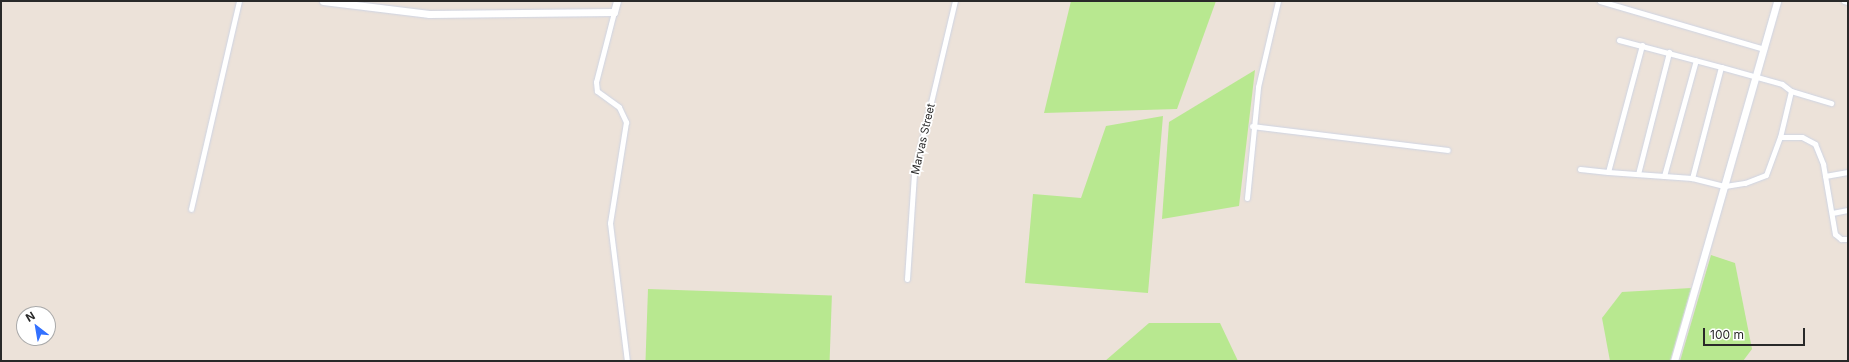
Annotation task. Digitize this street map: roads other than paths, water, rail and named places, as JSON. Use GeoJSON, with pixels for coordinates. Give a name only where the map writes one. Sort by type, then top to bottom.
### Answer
{"type":"FeatureCollection","features":[{"type":"Feature","properties":{"kind":"street"},"geometry":{"type":"LineString","coordinates":[[191,209],[240,1]]}},
{"type":"Feature","properties":{"kind":"street"},"geometry":{"type":"LineString","coordinates":[[323,1],[429,14],[614,12]]}},
{"type":"Feature","properties":{"kind":"street"},"geometry":{"type":"LineString","coordinates":[[617,1],[596,82],[597,91],[619,107],[625,118],[610,223],[627,361]]}},
{"type":"Feature","properties":{"kind":"street","name":"Marvas Street"},"geometry":{"type":"LineString","coordinates":[[907,279],[914,174],[955,1]]}},
{"type":"Feature","properties":{"kind":"street"},"geometry":{"type":"LineString","coordinates":[[1246,198],[1252,126],[1278,1]]}},
{"type":"Feature","properties":{"kind":"street"},"geometry":{"type":"LineString","coordinates":[[1602,1],[1764,49]]}},
{"type":"Feature","properties":{"kind":"street"},"geometry":{"type":"LineString","coordinates":[[1674,361],[1777,1]]}},
{"type":"Feature","properties":{"kind":"street"},"geometry":{"type":"LineString","coordinates":[[1844,1],[1848,2]]}},
{"type":"Feature","properties":{"kind":"street"},"geometry":{"type":"LineString","coordinates":[[1619,40],[1642,44],[1784,84],[1791,91],[1830,103]]}},
{"type":"Feature","properties":{"kind":"street"},"geometry":{"type":"LineString","coordinates":[[1608,172],[1642,44]]}},
{"type":"Feature","properties":{"kind":"street"},"geometry":{"type":"LineString","coordinates":[[1638,174],[1670,52]]}},
{"type":"Feature","properties":{"kind":"street"},"geometry":{"type":"LineString","coordinates":[[1664,176],[1696,60]]}},
{"type":"Feature","properties":{"kind":"street"},"geometry":{"type":"LineString","coordinates":[[1692,178],[1721,67]]}},
{"type":"Feature","properties":{"kind":"street"},"geometry":{"type":"LineString","coordinates":[[1580,169],[1692,178],[1725,186],[1757,181],[1766,175],[1780,137],[1791,91]]}},
{"type":"Feature","properties":{"kind":"street"},"geometry":{"type":"LineString","coordinates":[[1252,126],[1448,150]]}},
{"type":"Feature","properties":{"kind":"street"},"geometry":{"type":"LineString","coordinates":[[1780,137],[1811,140],[1821,156],[1835,234],[1841,239],[1848,239]]}},
{"type":"Feature","properties":{"kind":"street"},"geometry":{"type":"LineString","coordinates":[[1825,176],[1848,172]]}},
{"type":"Feature","properties":{"kind":"street"},"geometry":{"type":"LineString","coordinates":[[1832,214],[1848,210]]}}]}
